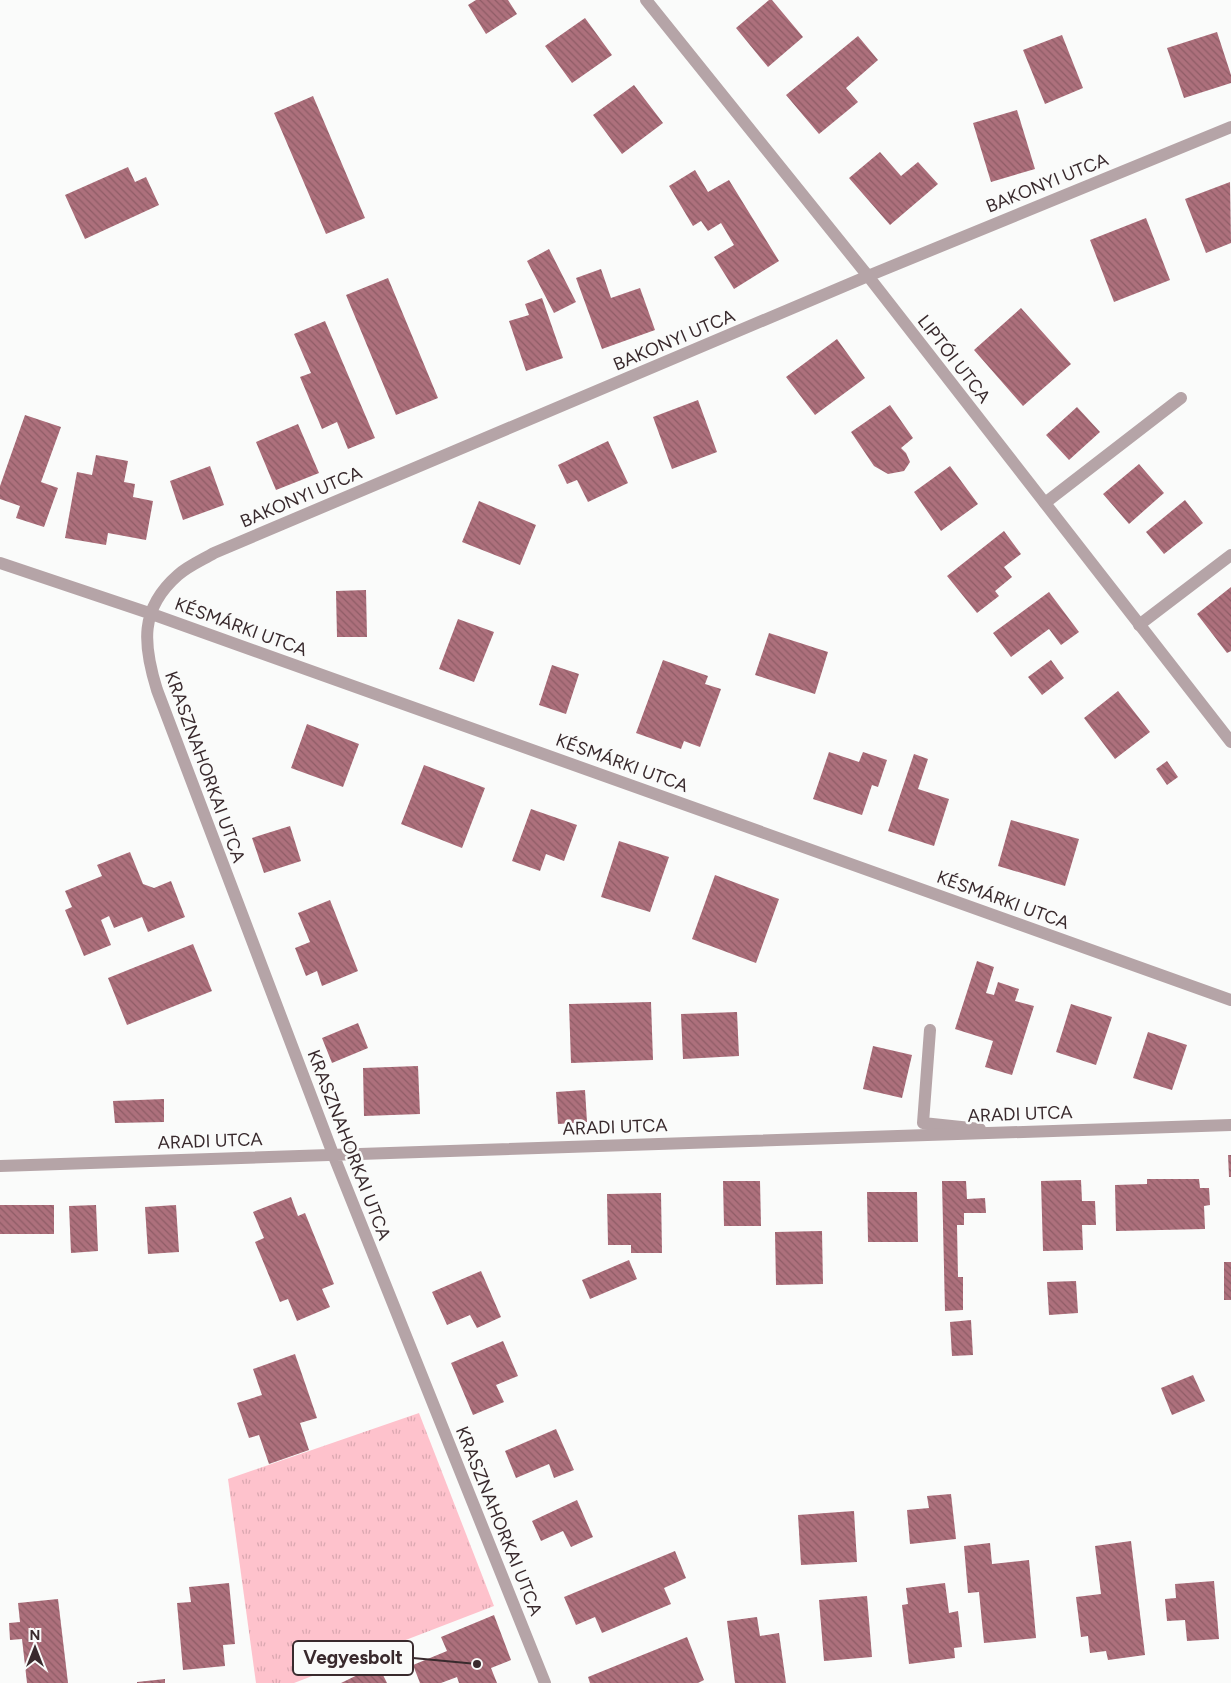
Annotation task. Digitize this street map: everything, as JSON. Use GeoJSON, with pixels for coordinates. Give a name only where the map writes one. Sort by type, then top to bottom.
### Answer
{"type":"FeatureCollection","features":[{"type":"Feature","properties":{"kind":"street","name":"LIPTÓI UTCA"},"geometry":{"type":"LineString","coordinates":[[646,0],[868,276],[1231,742]]}},
{"type":"Feature","properties":{"kind":"street","name":"BAKONYI UTCA"},"geometry":{"type":"LineString","coordinates":[[149,613],[160,595],[178,574],[214,553],[868,276],[1231,127]]}},
{"type":"Feature","properties":{"kind":"street"},"geometry":{"type":"LineString","coordinates":[[1045,504],[1181,398]]}},
{"type":"Feature","properties":{"kind":"street"},"geometry":{"type":"LineString","coordinates":[[1139,625],[1231,555]]}},
{"type":"Feature","properties":{"kind":"street","name":"KÉSMÁRKI UTCA"},"geometry":{"type":"LineString","coordinates":[[0,562],[149,613],[1231,1000]]}},
{"type":"Feature","properties":{"kind":"street","name":"KRASZNAHORKAI UTCA"},"geometry":{"type":"LineString","coordinates":[[149,613],[146,641],[149,665],[157,690],[333,1154],[545,1683]]}},
{"type":"Feature","properties":{"kind":"street"},"geometry":{"type":"LineString","coordinates":[[930,1030],[923,1123],[1004,1132]]}},
{"type":"Feature","properties":{"kind":"street","name":"ARADI UTCA"},"geometry":{"type":"LineString","coordinates":[[0,1166],[1231,1125]]}},
{"type":"Feature","properties":{"kind":"green space"},"geometry":{"type":"Polygon","coordinates":[[[419,1413],[494,1606],[294,1683],[256,1683],[228,1479],[419,1413]]]}},
{"type":"Feature","properties":{"kind":"building"},"geometry":{"type":"Polygon","coordinates":[[[476,0],[508,0],[517,14],[486,34],[468,5],[476,0]]]}},
{"type":"Feature","properties":{"kind":"building"},"geometry":{"type":"Polygon","coordinates":[[[769,0],[772,0],[803,37],[768,67],[736,28],[769,0]]]}},
{"type":"Feature","properties":{"kind":"building"},"geometry":{"type":"Polygon","coordinates":[[[585,18],[612,55],[572,83],[545,46],[585,18]]]}},
{"type":"Feature","properties":{"kind":"building"},"geometry":{"type":"Polygon","coordinates":[[[1217,32],[1231,75],[1231,83],[1184,98],[1167,48],[1217,32]]]}},
{"type":"Feature","properties":{"kind":"building"},"geometry":{"type":"Polygon","coordinates":[[[1062,35],[1083,88],[1045,104],[1023,50],[1062,35]]]}},
{"type":"Feature","properties":{"kind":"building"},"geometry":{"type":"Polygon","coordinates":[[[858,36],[878,60],[846,88],[858,102],[819,134],[786,95],[858,36]]]}},
{"type":"Feature","properties":{"kind":"building"},"geometry":{"type":"Polygon","coordinates":[[[634,85],[663,123],[622,154],[593,115],[634,85]]]}},
{"type":"Feature","properties":{"kind":"building"},"geometry":{"type":"Polygon","coordinates":[[[313,96],[365,218],[326,234],[274,113],[313,96]]]}},
{"type":"Feature","properties":{"kind":"building"},"geometry":{"type":"Polygon","coordinates":[[[1017,110],[1035,169],[991,182],[973,123],[1017,110]]]}},
{"type":"Feature","properties":{"kind":"building"},"geometry":{"type":"Polygon","coordinates":[[[880,152],[901,176],[918,162],[938,184],[890,225],[849,178],[880,152]]]}},
{"type":"Feature","properties":{"kind":"building"},"geometry":{"type":"Polygon","coordinates":[[[128,167],[135,182],[146,177],[159,205],[85,239],[65,195],[128,167]]]}},
{"type":"Feature","properties":{"kind":"building"},"geometry":{"type":"Polygon","coordinates":[[[695,170],[708,192],[729,180],[779,261],[734,289],[714,257],[734,245],[721,223],[708,231],[701,221],[693,226],[669,186],[695,170]]]}},
{"type":"Feature","properties":{"kind":"building"},"geometry":{"type":"Polygon","coordinates":[[[1230,182],[1231,243],[1206,253],[1185,199],[1230,182]]]}},
{"type":"Feature","properties":{"kind":"building"},"geometry":{"type":"Polygon","coordinates":[[[1146,218],[1170,280],[1114,302],[1090,240],[1146,218]]]}},
{"type":"Feature","properties":{"kind":"building"},"geometry":{"type":"Polygon","coordinates":[[[549,249],[576,302],[554,313],[527,261],[549,249]]]}},
{"type":"Feature","properties":{"kind":"building"},"geometry":{"type":"Polygon","coordinates":[[[601,269],[611,298],[640,288],[655,330],[602,349],[576,278],[601,269]]]}},
{"type":"Feature","properties":{"kind":"building"},"geometry":{"type":"Polygon","coordinates":[[[388,278],[438,398],[396,415],[346,295],[388,278]]]}},
{"type":"Feature","properties":{"kind":"building"},"geometry":{"type":"Polygon","coordinates":[[[542,298],[563,358],[526,371],[509,321],[529,315],[525,304],[542,298]]]}},
{"type":"Feature","properties":{"kind":"building"},"geometry":{"type":"Polygon","coordinates":[[[1021,308],[1071,364],[1023,406],[974,350],[1021,308]]]}},
{"type":"Feature","properties":{"kind":"building"},"geometry":{"type":"Polygon","coordinates":[[[325,321],[375,438],[348,449],[337,422],[322,429],[300,377],[311,373],[294,334],[325,321]]]}},
{"type":"Feature","properties":{"kind":"building"},"geometry":{"type":"Polygon","coordinates":[[[837,339],[865,378],[815,415],[786,377],[837,339]]]}},
{"type":"Feature","properties":{"kind":"building"},"geometry":{"type":"Polygon","coordinates":[[[698,400],[717,452],[672,469],[653,417],[698,400]]]}},
{"type":"Feature","properties":{"kind":"building"},"geometry":{"type":"Polygon","coordinates":[[[890,405],[913,438],[901,448],[906,453],[910,462],[904,471],[888,474],[874,466],[851,432],[890,405]]]}},
{"type":"Feature","properties":{"kind":"building"},"geometry":{"type":"Polygon","coordinates":[[[1077,407],[1100,432],[1069,460],[1046,435],[1077,407]]]}},
{"type":"Feature","properties":{"kind":"building"},"geometry":{"type":"Polygon","coordinates":[[[25,415],[61,427],[41,482],[58,488],[44,527],[16,518],[20,506],[0,499],[0,486],[25,415]]]}},
{"type":"Feature","properties":{"kind":"building"},"geometry":{"type":"Polygon","coordinates":[[[298,424],[319,473],[276,490],[256,442],[298,424]]]}},
{"type":"Feature","properties":{"kind":"building"},"geometry":{"type":"Polygon","coordinates":[[[608,441],[628,483],[588,502],[577,480],[567,484],[558,465],[608,441]]]}},
{"type":"Feature","properties":{"kind":"building"},"geometry":{"type":"Polygon","coordinates":[[[96,455],[128,461],[124,482],[135,484],[133,497],[153,501],[146,540],[108,533],[106,545],[65,538],[77,472],[92,475],[96,455]]]}},
{"type":"Feature","properties":{"kind":"building"},"geometry":{"type":"Polygon","coordinates":[[[1139,464],[1164,493],[1129,524],[1103,494],[1139,464]]]}},
{"type":"Feature","properties":{"kind":"building"},"geometry":{"type":"Polygon","coordinates":[[[210,466],[224,505],[183,520],[170,481],[210,466]]]}},
{"type":"Feature","properties":{"kind":"building"},"geometry":{"type":"Polygon","coordinates":[[[950,466],[978,504],[941,531],[914,492],[950,466]]]}},
{"type":"Feature","properties":{"kind":"building"},"geometry":{"type":"Polygon","coordinates":[[[1185,500],[1203,523],[1164,554],[1146,532],[1185,500]]]}},
{"type":"Feature","properties":{"kind":"building"},"geometry":{"type":"Polygon","coordinates":[[[479,501],[536,525],[520,565],[462,542],[479,501]]]}},
{"type":"Feature","properties":{"kind":"building"},"geometry":{"type":"Polygon","coordinates":[[[1004,531],[1021,554],[1004,567],[1012,577],[995,591],[999,596],[977,613],[947,576],[1004,531]]]}},
{"type":"Feature","properties":{"kind":"building"},"geometry":{"type":"Polygon","coordinates":[[[1231,587],[1231,651],[1227,653],[1197,614],[1231,587]]]}},
{"type":"Feature","properties":{"kind":"building"},"geometry":{"type":"Polygon","coordinates":[[[366,590],[367,637],[337,637],[336,591],[366,590]]]}},
{"type":"Feature","properties":{"kind":"building"},"geometry":{"type":"Polygon","coordinates":[[[1049,592],[1079,632],[1061,645],[1049,629],[1011,657],[993,633],[1049,592]]]}},
{"type":"Feature","properties":{"kind":"building"},"geometry":{"type":"Polygon","coordinates":[[[458,619],[494,632],[474,682],[439,669],[458,619]]]}},
{"type":"Feature","properties":{"kind":"building"},"geometry":{"type":"Polygon","coordinates":[[[769,633],[828,652],[815,694],[755,675],[769,633]]]}},
{"type":"Feature","properties":{"kind":"building"},"geometry":{"type":"Polygon","coordinates":[[[663,660],[708,676],[705,684],[721,689],[700,747],[684,741],[681,749],[636,733],[663,660]]]}},
{"type":"Feature","properties":{"kind":"building"},"geometry":{"type":"Polygon","coordinates":[[[1051,660],[1064,678],[1042,695],[1028,677],[1051,660]]]}},
{"type":"Feature","properties":{"kind":"building"},"geometry":{"type":"Polygon","coordinates":[[[552,665],[579,674],[566,714],[539,705],[552,665]]]}},
{"type":"Feature","properties":{"kind":"building"},"geometry":{"type":"Polygon","coordinates":[[[1118,691],[1150,732],[1115,759],[1084,718],[1118,691]]]}},
{"type":"Feature","properties":{"kind":"building"},"geometry":{"type":"Polygon","coordinates":[[[307,724],[359,744],[343,787],[291,768],[307,724]]]}},
{"type":"Feature","properties":{"kind":"building"},"geometry":{"type":"Polygon","coordinates":[[[829,752],[859,762],[863,752],[887,760],[878,787],[872,785],[862,815],[813,799],[829,752]]]}},
{"type":"Feature","properties":{"kind":"building"},"geometry":{"type":"Polygon","coordinates":[[[914,754],[928,759],[918,789],[949,799],[934,846],[888,831],[914,754]]]}},
{"type":"Feature","properties":{"kind":"building"},"geometry":{"type":"Polygon","coordinates":[[[1167,761],[1178,777],[1167,785],[1156,769],[1167,761]]]}},
{"type":"Feature","properties":{"kind":"building"},"geometry":{"type":"Polygon","coordinates":[[[424,765],[485,788],[462,848],[401,824],[424,765]]]}},
{"type":"Feature","properties":{"kind":"building"},"geometry":{"type":"Polygon","coordinates":[[[531,809],[577,825],[564,861],[546,854],[540,871],[512,861],[531,809]]]}},
{"type":"Feature","properties":{"kind":"building"},"geometry":{"type":"Polygon","coordinates":[[[1011,820],[1079,839],[1065,886],[998,866],[1011,820]]]}},
{"type":"Feature","properties":{"kind":"building"},"geometry":{"type":"Polygon","coordinates":[[[290,826],[301,861],[264,873],[252,838],[290,826]]]}},
{"type":"Feature","properties":{"kind":"building"},"geometry":{"type":"Polygon","coordinates":[[[619,841],[669,857],[650,912],[601,897],[619,841]]]}},
{"type":"Feature","properties":{"kind":"building"},"geometry":{"type":"Polygon","coordinates":[[[130,852],[143,884],[154,888],[171,881],[185,917],[148,932],[142,917],[114,928],[109,916],[101,920],[111,945],[84,956],[65,910],[72,907],[65,891],[102,876],[97,865],[130,852]]]}},
{"type":"Feature","properties":{"kind":"building"},"geometry":{"type":"Polygon","coordinates":[[[715,875],[779,899],[756,963],[692,939],[715,875]]]}},
{"type":"Feature","properties":{"kind":"building"},"geometry":{"type":"Polygon","coordinates":[[[330,900],[358,971],[322,986],[317,971],[306,976],[295,948],[310,942],[298,913],[330,900]]]}},
{"type":"Feature","properties":{"kind":"building"},"geometry":{"type":"Polygon","coordinates":[[[193,944],[212,991],[127,1025],[108,978],[193,944]]]}},
{"type":"Feature","properties":{"kind":"building"},"geometry":{"type":"Polygon","coordinates":[[[977,961],[994,967],[986,993],[994,995],[998,982],[1019,989],[1015,1001],[1034,1006],[1012,1075],[985,1067],[993,1041],[955,1029],[977,961]]]}},
{"type":"Feature","properties":{"kind":"building"},"geometry":{"type":"Polygon","coordinates":[[[651,1002],[653,1060],[571,1063],[569,1004],[651,1002]]]}},
{"type":"Feature","properties":{"kind":"building"},"geometry":{"type":"Polygon","coordinates":[[[1071,1004],[1112,1017],[1096,1065],[1056,1052],[1071,1004]]]}},
{"type":"Feature","properties":{"kind":"building"},"geometry":{"type":"Polygon","coordinates":[[[737,1012],[739,1056],[683,1059],[681,1014],[737,1012]]]}},
{"type":"Feature","properties":{"kind":"building"},"geometry":{"type":"Polygon","coordinates":[[[358,1023],[368,1048],[332,1063],[322,1038],[358,1023]]]}},
{"type":"Feature","properties":{"kind":"building"},"geometry":{"type":"Polygon","coordinates":[[[1148,1032],[1187,1045],[1172,1090],[1133,1078],[1148,1032]]]}},
{"type":"Feature","properties":{"kind":"building"},"geometry":{"type":"Polygon","coordinates":[[[873,1046],[912,1055],[902,1098],[863,1089],[873,1046]]]}},
{"type":"Feature","properties":{"kind":"building"},"geometry":{"type":"Polygon","coordinates":[[[418,1066],[420,1114],[364,1116],[363,1068],[418,1066]]]}},
{"type":"Feature","properties":{"kind":"building"},"geometry":{"type":"Polygon","coordinates":[[[585,1090],[587,1122],[558,1124],[556,1092],[585,1090]]]}},
{"type":"Feature","properties":{"kind":"building"},"geometry":{"type":"Polygon","coordinates":[[[164,1099],[164,1122],[115,1123],[113,1101],[164,1099]]]}},
{"type":"Feature","properties":{"kind":"building"},"geometry":{"type":"Polygon","coordinates":[[[1228,1155],[1231,1155],[1231,1177],[1229,1177],[1228,1155]]]}},
{"type":"Feature","properties":{"kind":"building"},"geometry":{"type":"Polygon","coordinates":[[[1147,1179],[1199,1179],[1200,1188],[1209,1188],[1210,1205],[1204,1206],[1205,1229],[1116,1231],[1115,1185],[1147,1184],[1147,1179]]]}},
{"type":"Feature","properties":{"kind":"building"},"geometry":{"type":"Polygon","coordinates":[[[1081,1180],[1082,1201],[1095,1201],[1096,1225],[1082,1225],[1083,1250],[1043,1251],[1041,1181],[1081,1180]]]}},
{"type":"Feature","properties":{"kind":"building"},"geometry":{"type":"Polygon","coordinates":[[[723,1181],[760,1181],[761,1226],[724,1226],[723,1181]]]}},
{"type":"Feature","properties":{"kind":"building"},"geometry":{"type":"Polygon","coordinates":[[[942,1181],[966,1181],[967,1199],[985,1198],[986,1213],[964,1213],[964,1225],[957,1225],[958,1277],[963,1277],[963,1310],[945,1311],[942,1181]]]}},
{"type":"Feature","properties":{"kind":"building"},"geometry":{"type":"Polygon","coordinates":[[[867,1192],[917,1192],[918,1242],[868,1242],[867,1192]]]}},
{"type":"Feature","properties":{"kind":"building"},"geometry":{"type":"Polygon","coordinates":[[[661,1193],[662,1253],[631,1253],[631,1245],[608,1245],[607,1194],[661,1193]]]}},
{"type":"Feature","properties":{"kind":"building"},"geometry":{"type":"Polygon","coordinates":[[[291,1197],[298,1216],[305,1213],[334,1284],[322,1289],[330,1307],[297,1321],[288,1299],[280,1302],[255,1242],[264,1238],[253,1212],[291,1197]]]}},
{"type":"Feature","properties":{"kind":"building"},"geometry":{"type":"Polygon","coordinates":[[[0,1205],[54,1205],[54,1234],[0,1234],[0,1205]]]}},
{"type":"Feature","properties":{"kind":"building"},"geometry":{"type":"Polygon","coordinates":[[[96,1205],[98,1251],[71,1253],[69,1206],[96,1205]]]}},
{"type":"Feature","properties":{"kind":"building"},"geometry":{"type":"Polygon","coordinates":[[[176,1205],[179,1252],[148,1254],[145,1207],[176,1205]]]}},
{"type":"Feature","properties":{"kind":"building"},"geometry":{"type":"Polygon","coordinates":[[[822,1231],[823,1284],[776,1285],[775,1232],[822,1231]]]}},
{"type":"Feature","properties":{"kind":"building"},"geometry":{"type":"Polygon","coordinates":[[[629,1260],[637,1279],[590,1299],[582,1280],[629,1260]]]}},
{"type":"Feature","properties":{"kind":"building"},"geometry":{"type":"Polygon","coordinates":[[[1224,1262],[1231,1262],[1231,1300],[1224,1300],[1224,1262]]]}},
{"type":"Feature","properties":{"kind":"building"},"geometry":{"type":"Polygon","coordinates":[[[481,1271],[501,1317],[477,1328],[470,1315],[447,1325],[432,1292],[481,1271]]]}},
{"type":"Feature","properties":{"kind":"building"},"geometry":{"type":"Polygon","coordinates":[[[1076,1281],[1078,1313],[1049,1315],[1047,1282],[1076,1281]]]}},
{"type":"Feature","properties":{"kind":"building"},"geometry":{"type":"Polygon","coordinates":[[[971,1320],[973,1355],[952,1356],[950,1322],[971,1320]]]}},
{"type":"Feature","properties":{"kind":"building"},"geometry":{"type":"Polygon","coordinates":[[[503,1341],[518,1376],[496,1385],[504,1402],[473,1415],[451,1363],[503,1341]]]}},
{"type":"Feature","properties":{"kind":"building"},"geometry":{"type":"Polygon","coordinates":[[[295,1354],[317,1418],[300,1423],[309,1450],[269,1464],[259,1435],[249,1438],[237,1403],[262,1395],[253,1369],[295,1354]]]}},
{"type":"Feature","properties":{"kind":"building"},"geometry":{"type":"Polygon","coordinates":[[[1193,1375],[1205,1401],[1172,1415],[1161,1388],[1193,1375]]]}},
{"type":"Feature","properties":{"kind":"building"},"geometry":{"type":"Polygon","coordinates":[[[556,1429],[574,1470],[554,1478],[549,1464],[516,1478],[505,1451],[556,1429]]]}},
{"type":"Feature","properties":{"kind":"building"},"geometry":{"type":"Polygon","coordinates":[[[951,1494],[956,1539],[910,1544],[907,1510],[929,1508],[927,1496],[951,1494]]]}},
{"type":"Feature","properties":{"kind":"building"},"geometry":{"type":"Polygon","coordinates":[[[577,1500],[593,1537],[571,1547],[563,1531],[541,1541],[532,1521],[577,1500]]]}},
{"type":"Feature","properties":{"kind":"building"},"geometry":{"type":"Polygon","coordinates":[[[854,1511],[857,1562],[801,1565],[798,1515],[854,1511]]]}},
{"type":"Feature","properties":{"kind":"building"},"geometry":{"type":"Polygon","coordinates":[[[1131,1541],[1145,1655],[1108,1660],[1106,1651],[1090,1653],[1088,1636],[1081,1637],[1076,1597],[1101,1594],[1095,1546],[1131,1541]]]}},
{"type":"Feature","properties":{"kind":"building"},"geometry":{"type":"Polygon","coordinates":[[[990,1543],[992,1564],[1029,1560],[1036,1638],[984,1643],[979,1592],[968,1593],[964,1546],[990,1543]]]}},
{"type":"Feature","properties":{"kind":"building"},"geometry":{"type":"Polygon","coordinates":[[[675,1551],[686,1578],[664,1588],[671,1604],[602,1633],[595,1617],[576,1625],[564,1597],[675,1551]]]}},
{"type":"Feature","properties":{"kind":"building"},"geometry":{"type":"Polygon","coordinates":[[[1214,1581],[1219,1639],[1187,1641],[1185,1620],[1167,1621],[1165,1599],[1176,1598],[1175,1584],[1214,1581]]]}},
{"type":"Feature","properties":{"kind":"building"},"geometry":{"type":"Polygon","coordinates":[[[229,1583],[235,1644],[223,1645],[225,1666],[183,1670],[177,1603],[191,1602],[189,1587],[229,1583]]]}},
{"type":"Feature","properties":{"kind":"building"},"geometry":{"type":"Polygon","coordinates":[[[945,1583],[949,1613],[958,1611],[962,1647],[954,1648],[955,1658],[909,1664],[902,1605],[908,1604],[906,1588],[945,1583]]]}},
{"type":"Feature","properties":{"kind":"building"},"geometry":{"type":"Polygon","coordinates":[[[867,1596],[872,1657],[824,1661],[819,1600],[867,1596]]]}},
{"type":"Feature","properties":{"kind":"building"},"geometry":{"type":"Polygon","coordinates":[[[58,1599],[68,1683],[27,1683],[22,1639],[10,1640],[9,1623],[20,1622],[18,1603],[58,1599]]]}},
{"type":"Feature","properties":{"kind":"building"},"geometry":{"type":"Polygon","coordinates":[[[494,1615],[511,1660],[491,1668],[497,1683],[459,1683],[457,1677],[441,1683],[420,1683],[413,1665],[447,1651],[441,1637],[494,1615]]]}},
{"type":"Feature","properties":{"kind":"building"},"geometry":{"type":"Polygon","coordinates":[[[757,1617],[760,1636],[779,1633],[786,1683],[735,1683],[727,1621],[757,1617]]]}},
{"type":"Feature","properties":{"kind":"building"},"geometry":{"type":"Polygon","coordinates":[[[687,1637],[704,1680],[698,1683],[590,1683],[588,1677],[687,1637]]]}},
{"type":"Feature","properties":{"kind":"building"},"geometry":{"type":"Polygon","coordinates":[[[378,1665],[387,1683],[341,1683],[378,1665]]]}},
{"type":"Feature","properties":{"kind":"building"},"geometry":{"type":"Polygon","coordinates":[[[165,1679],[165,1683],[137,1683],[137,1682],[165,1679]]]}},
{"type":"Feature","properties":{"kind":"place","name":"Vegyesbolt"},"geometry":{"type":"Point","coordinates":[477,1664]}}]}
